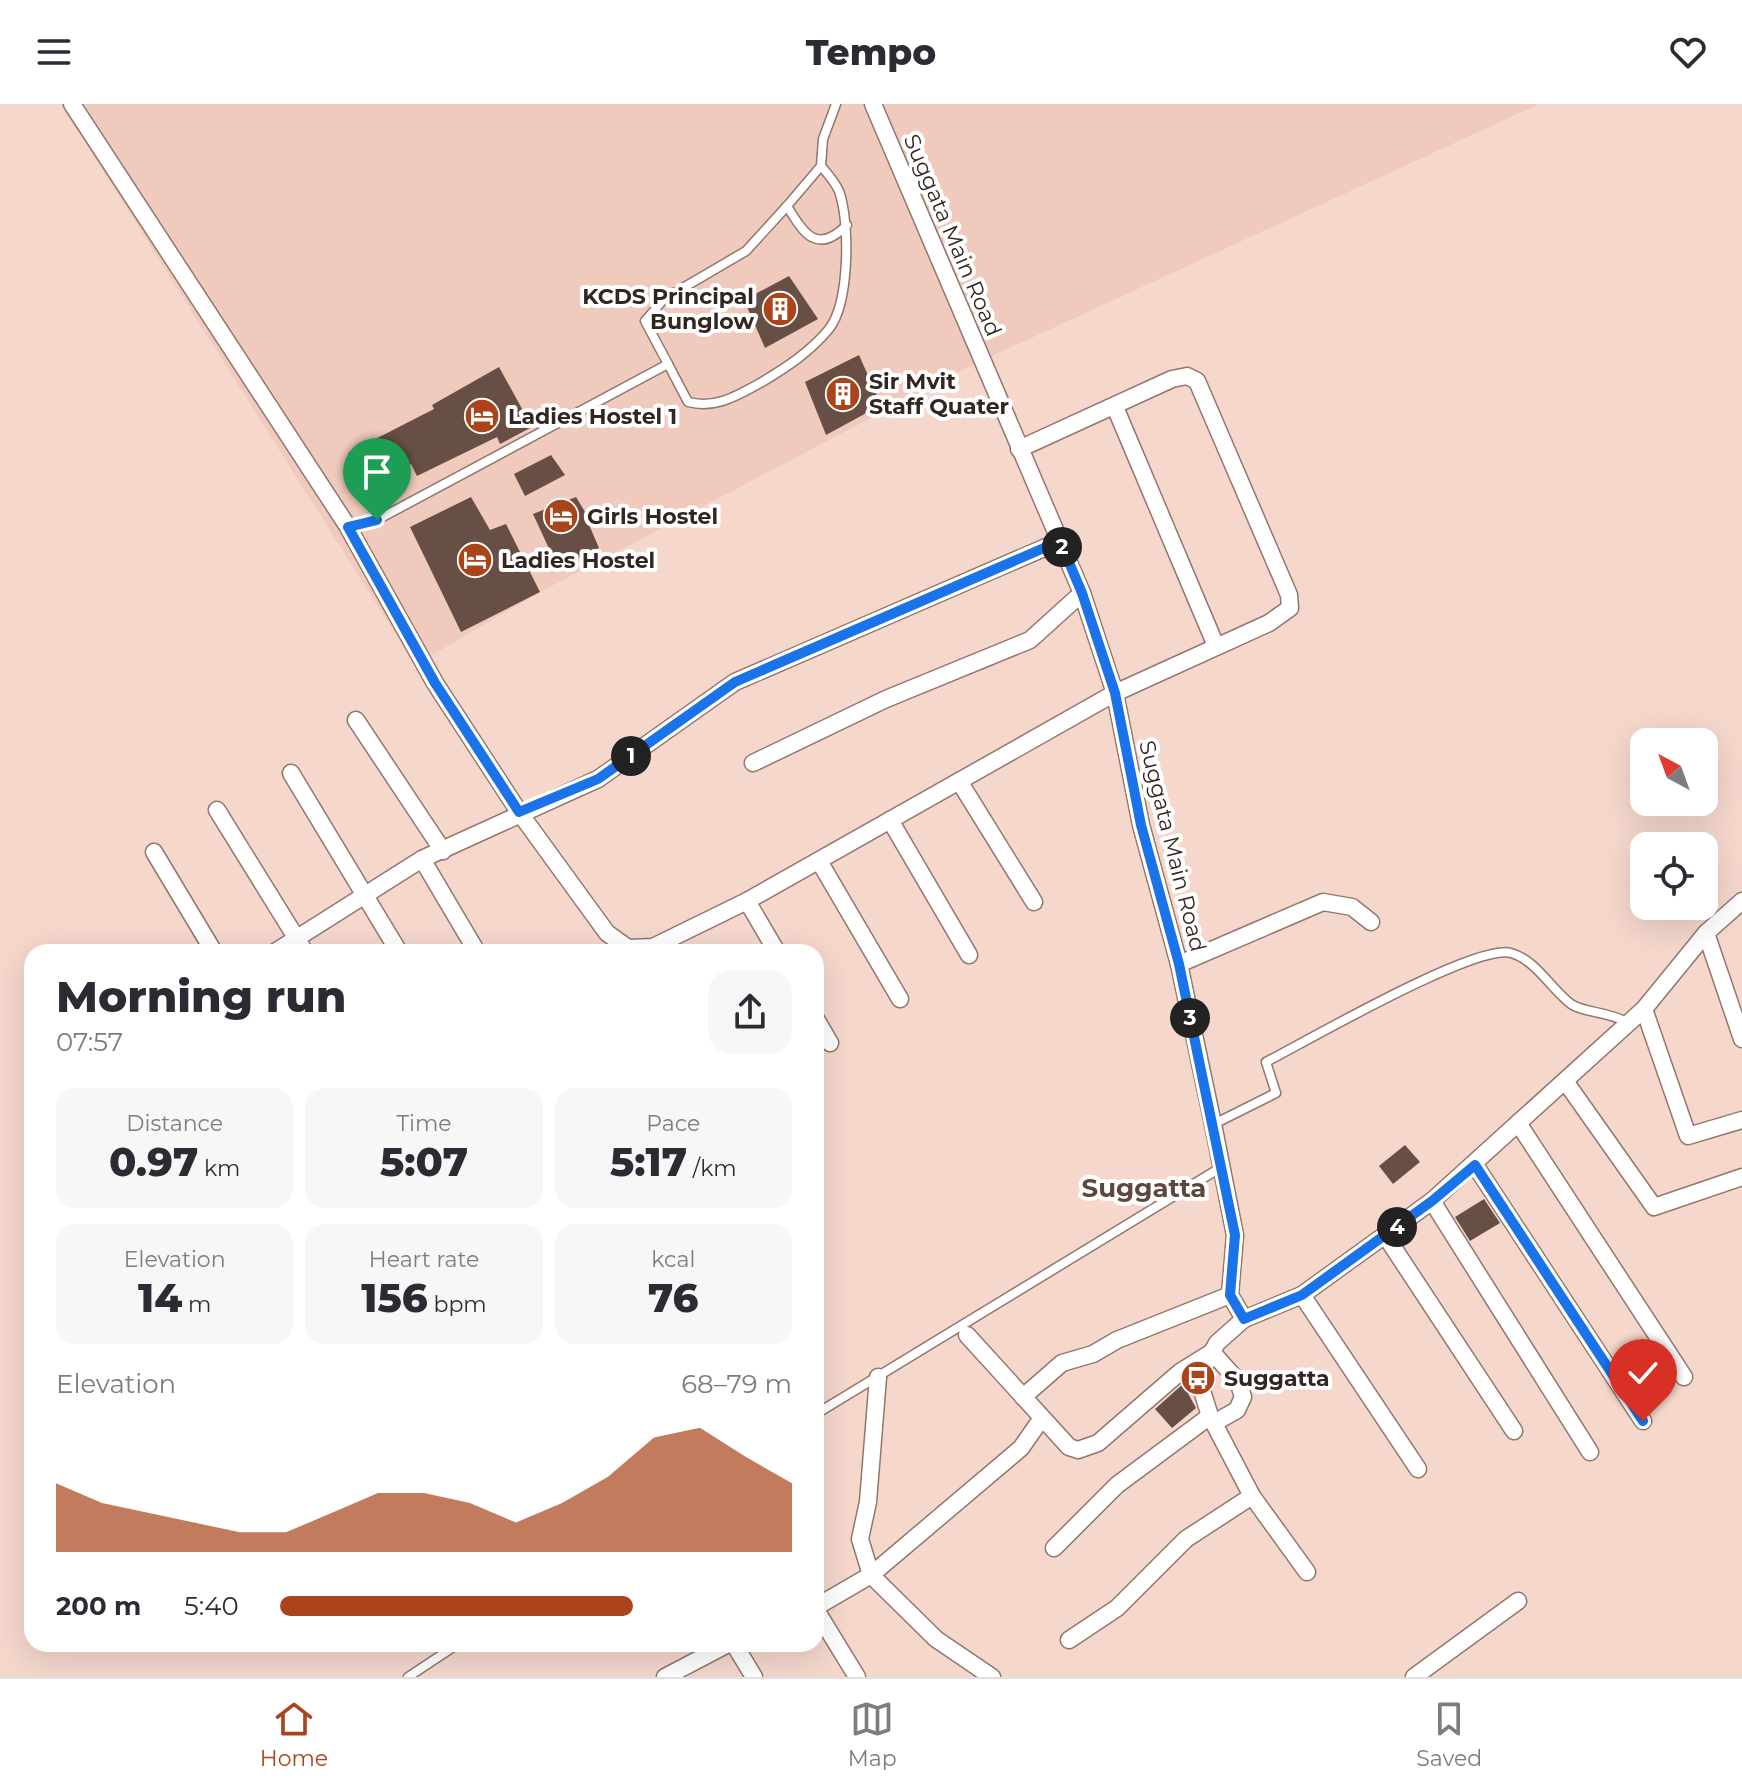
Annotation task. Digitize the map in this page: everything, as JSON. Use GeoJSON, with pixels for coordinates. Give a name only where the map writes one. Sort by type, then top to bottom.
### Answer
{"type":"FeatureCollection","features":[{"type":"Feature","properties":{"kind":"street"},"geometry":{"type":"LineString","coordinates":[[72,104],[348,527],[435,683],[519,812],[607,933],[622,944]]}},
{"type":"Feature","properties":{"kind":"street","name":"Suggata Main Road"},"geometry":{"type":"LineString","coordinates":[[873,104],[1082,593],[1115,693],[1141,825],[1179,964],[1235,1235],[1230,1295]]}},
{"type":"Feature","properties":{"kind":"street"},"geometry":{"type":"LineString","coordinates":[[659,944],[747,901],[1115,693],[1280,617],[1290,608],[1289,595],[1197,381],[1187,376],[1172,379],[1019,449]]}},
{"type":"Feature","properties":{"kind":"street"},"geometry":{"type":"LineString","coordinates":[[1115,407],[1216,646]]}},
{"type":"Feature","properties":{"kind":"street"},"geometry":{"type":"LineString","coordinates":[[304,944],[365,896],[422,859],[519,812],[598,779],[735,682],[1060,541]]}},
{"type":"Feature","properties":{"kind":"street"},"geometry":{"type":"LineString","coordinates":[[753,763],[886,699],[1030,640],[1082,593]]}},
{"type":"Feature","properties":{"kind":"street"},"geometry":{"type":"LineString","coordinates":[[356,720],[443,851]]}},
{"type":"Feature","properties":{"kind":"street"},"geometry":{"type":"LineString","coordinates":[[291,773],[394,944]]}},
{"type":"Feature","properties":{"kind":"street"},"geometry":{"type":"LineString","coordinates":[[959,781],[1034,902]]}},
{"type":"Feature","properties":{"kind":"street"},"geometry":{"type":"LineString","coordinates":[[217,810],[300,944]]}},
{"type":"Feature","properties":{"kind":"street"},"geometry":{"type":"LineString","coordinates":[[890,820],[969,955]]}},
{"type":"Feature","properties":{"kind":"street"},"geometry":{"type":"LineString","coordinates":[[154,852],[209,944]]}},
{"type":"Feature","properties":{"kind":"street"},"geometry":{"type":"LineString","coordinates":[[422,859],[472,944]]}},
{"type":"Feature","properties":{"kind":"street"},"geometry":{"type":"LineString","coordinates":[[819,861],[900,999]]}},
{"type":"Feature","properties":{"kind":"street"},"geometry":{"type":"LineString","coordinates":[[747,901],[772,944]]}},
{"type":"Feature","properties":{"kind":"street"},"geometry":{"type":"LineString","coordinates":[[1307,1572],[1252,1496],[1212,1420],[1198,1378],[1217,1343],[1244,1319],[1302,1295],[1432,1201],[1475,1165],[1644,1009],[1706,933],[1742,901]]}},
{"type":"Feature","properties":{"kind":"street"},"geometry":{"type":"LineString","coordinates":[[1179,964],[1323,902],[1352,907],[1371,922]]}},
{"type":"Feature","properties":{"kind":"street"},"geometry":{"type":"LineString","coordinates":[[1706,933],[1742,1039]]}},
{"type":"Feature","properties":{"kind":"street"},"geometry":{"type":"LineString","coordinates":[[1644,1009],[1688,1136],[1742,1120]]}},
{"type":"Feature","properties":{"kind":"street"},"geometry":{"type":"LineString","coordinates":[[824,1033],[830,1043]]}},
{"type":"Feature","properties":{"kind":"street"},"geometry":{"type":"LineString","coordinates":[[1565,1081],[1654,1207],[1742,1177]]}},
{"type":"Feature","properties":{"kind":"street"},"geometry":{"type":"LineString","coordinates":[[1518,1123],[1684,1377]]}},
{"type":"Feature","properties":{"kind":"street"},"geometry":{"type":"LineString","coordinates":[[1475,1165],[1643,1421]]}},
{"type":"Feature","properties":{"kind":"street"},"geometry":{"type":"LineString","coordinates":[[1432,1201],[1590,1452]]}},
{"type":"Feature","properties":{"kind":"street"},"geometry":{"type":"LineString","coordinates":[[1385,1235],[1514,1431]]}},
{"type":"Feature","properties":{"kind":"street"},"geometry":{"type":"LineString","coordinates":[[1023,1397],[1062,1363],[1093,1354],[1117,1340],[1230,1295],[1244,1319]]}},
{"type":"Feature","properties":{"kind":"street"},"geometry":{"type":"LineString","coordinates":[[1302,1295],[1418,1469]]}},
{"type":"Feature","properties":{"kind":"street"},"geometry":{"type":"LineString","coordinates":[[967,1335],[1069,1447],[1085,1450],[1180,1372],[1212,1352]]}},
{"type":"Feature","properties":{"kind":"street"},"geometry":{"type":"LineString","coordinates":[[1054,1548],[1117,1485],[1212,1420],[1237,1410],[1243,1397],[1238,1381],[1212,1352]]}},
{"type":"Feature","properties":{"kind":"street"},"geometry":{"type":"LineString","coordinates":[[878,1377],[868,1502],[860,1539],[871,1575],[936,1639],[992,1677]]}},
{"type":"Feature","properties":{"kind":"street"},"geometry":{"type":"LineString","coordinates":[[824,1603],[871,1575],[1021,1448],[1042,1418]]}},
{"type":"Feature","properties":{"kind":"street"},"geometry":{"type":"LineString","coordinates":[[1069,1640],[1117,1608],[1186,1539],[1252,1496]]}},
{"type":"Feature","properties":{"kind":"street"},"geometry":{"type":"LineString","coordinates":[[1414,1677],[1518,1601]]}},
{"type":"Feature","properties":{"kind":"street"},"geometry":{"type":"LineString","coordinates":[[824,1621],[857,1677]]}},
{"type":"Feature","properties":{"kind":"street"},"geometry":{"type":"LineString","coordinates":[[665,1677],[713,1652]]}},
{"type":"Feature","properties":{"kind":"street"},"geometry":{"type":"LineString","coordinates":[[739,1652],[754,1677]]}},
{"type":"Feature","properties":{"kind":"lane"},"geometry":{"type":"LineString","coordinates":[[821,166],[838,188],[847,224],[845,280],[832,326],[797,361],[741,394],[708,407],[688,402],[645,321],[664,299],[746,251],[787,206],[821,166],[823,139],[836,104]]}},
{"type":"Feature","properties":{"kind":"lane"},"geometry":{"type":"LineString","coordinates":[[787,206],[802,232],[821,241],[834,238],[847,224]]}},
{"type":"Feature","properties":{"kind":"lane"},"geometry":{"type":"LineString","coordinates":[[348,527],[377,520],[668,364]]}},
{"type":"Feature","properties":{"kind":"lane"},"geometry":{"type":"LineString","coordinates":[[1213,1124],[1276,1093],[1266,1062],[1457,964],[1498,952],[1512,953],[1530,963],[1575,1007],[1610,1012],[1628,1023]]}},
{"type":"Feature","properties":{"kind":"lane"},"geometry":{"type":"LineString","coordinates":[[824,1409],[1220,1168]]}},
{"type":"Feature","properties":{"kind":"lane"},"geometry":{"type":"LineString","coordinates":[[408,1677],[446,1652]]}},
{"type":"Feature","properties":{"kind":"shaded area"},"geometry":{"type":"Polygon","coordinates":[[[61,104],[1539,104],[966,368],[540,592],[415,665],[61,104]]]}},
{"type":"Feature","properties":{"kind":"building","name":"KCDS Principal Bunglow"},"geometry":{"type":"Polygon","coordinates":[[[789,276],[818,319],[765,348],[744,300],[789,276]]]}},
{"type":"Feature","properties":{"kind":"building","name":"Sir Mvit Staff Quater"},"geometry":{"type":"Polygon","coordinates":[[[859,355],[881,405],[826,435],[805,382],[859,355]]]}},
{"type":"Feature","properties":{"kind":"building"},"geometry":{"type":"Polygon","coordinates":[[[499,367],[532,427],[500,444],[497,437],[417,476],[411,464],[388,476],[391,480],[368,492],[348,453],[434,409],[432,405],[499,367]]]}},
{"type":"Feature","properties":{"kind":"building"},"geometry":{"type":"Polygon","coordinates":[[[551,455],[565,475],[525,496],[514,474],[551,455]]]}},
{"type":"Feature","properties":{"kind":"building","name":"Ladies Hostel"},"geometry":{"type":"Polygon","coordinates":[[[471,497],[490,530],[506,524],[540,592],[461,632],[410,527],[471,497]]]}},
{"type":"Feature","properties":{"kind":"building","name":"Girls Hostel"},"geometry":{"type":"Polygon","coordinates":[[[576,497],[593,525],[590,527],[599,548],[558,568],[533,514],[576,497]]]}},
{"type":"Feature","properties":{"kind":"building"},"geometry":{"type":"Polygon","coordinates":[[[1405,1145],[1420,1162],[1393,1184],[1379,1166],[1405,1145]]]}},
{"type":"Feature","properties":{"kind":"building"},"geometry":{"type":"Polygon","coordinates":[[[1484,1199],[1500,1223],[1470,1241],[1455,1217],[1484,1199]]]}},
{"type":"Feature","properties":{"kind":"building"},"geometry":{"type":"Polygon","coordinates":[[[1183,1384],[1196,1408],[1172,1428],[1155,1409],[1183,1384]]]}},
{"type":"Feature","properties":{"kind":"place","name":"KCDS Principal Bunglow"},"geometry":{"type":"Point","coordinates":[780,309]}},
{"type":"Feature","properties":{"kind":"place","name":"Sir Mvit Staff Quater"},"geometry":{"type":"Point","coordinates":[843,394]}},
{"type":"Feature","properties":{"kind":"place","name":"Ladies Hostel 1"},"geometry":{"type":"Point","coordinates":[482,416]}},
{"type":"Feature","properties":{"kind":"place","name":"Girls Hostel"},"geometry":{"type":"Point","coordinates":[561,516]}},
{"type":"Feature","properties":{"kind":"place","name":"Ladies Hostel"},"geometry":{"type":"Point","coordinates":[475,560]}},
{"type":"Feature","properties":{"kind":"place","name":"Suggatta"},"geometry":{"type":"Point","coordinates":[1198,1378]}},
{"type":"Feature","properties":{"kind":"district","name":"Suggatta"},"geometry":{"type":"Point","coordinates":[1144,1188]}},
{"type":"Feature","properties":{"kind":"route"},"geometry":{"type":"LineString","coordinates":[[377,520],[348,527],[435,683],[519,812],[598,779],[735,682],[1060,541],[1082,593],[1115,693],[1141,825],[1179,964],[1213,1124],[1235,1235],[1230,1295],[1244,1319],[1302,1295],[1432,1201],[1475,1165],[1643,1421]]}}]}
